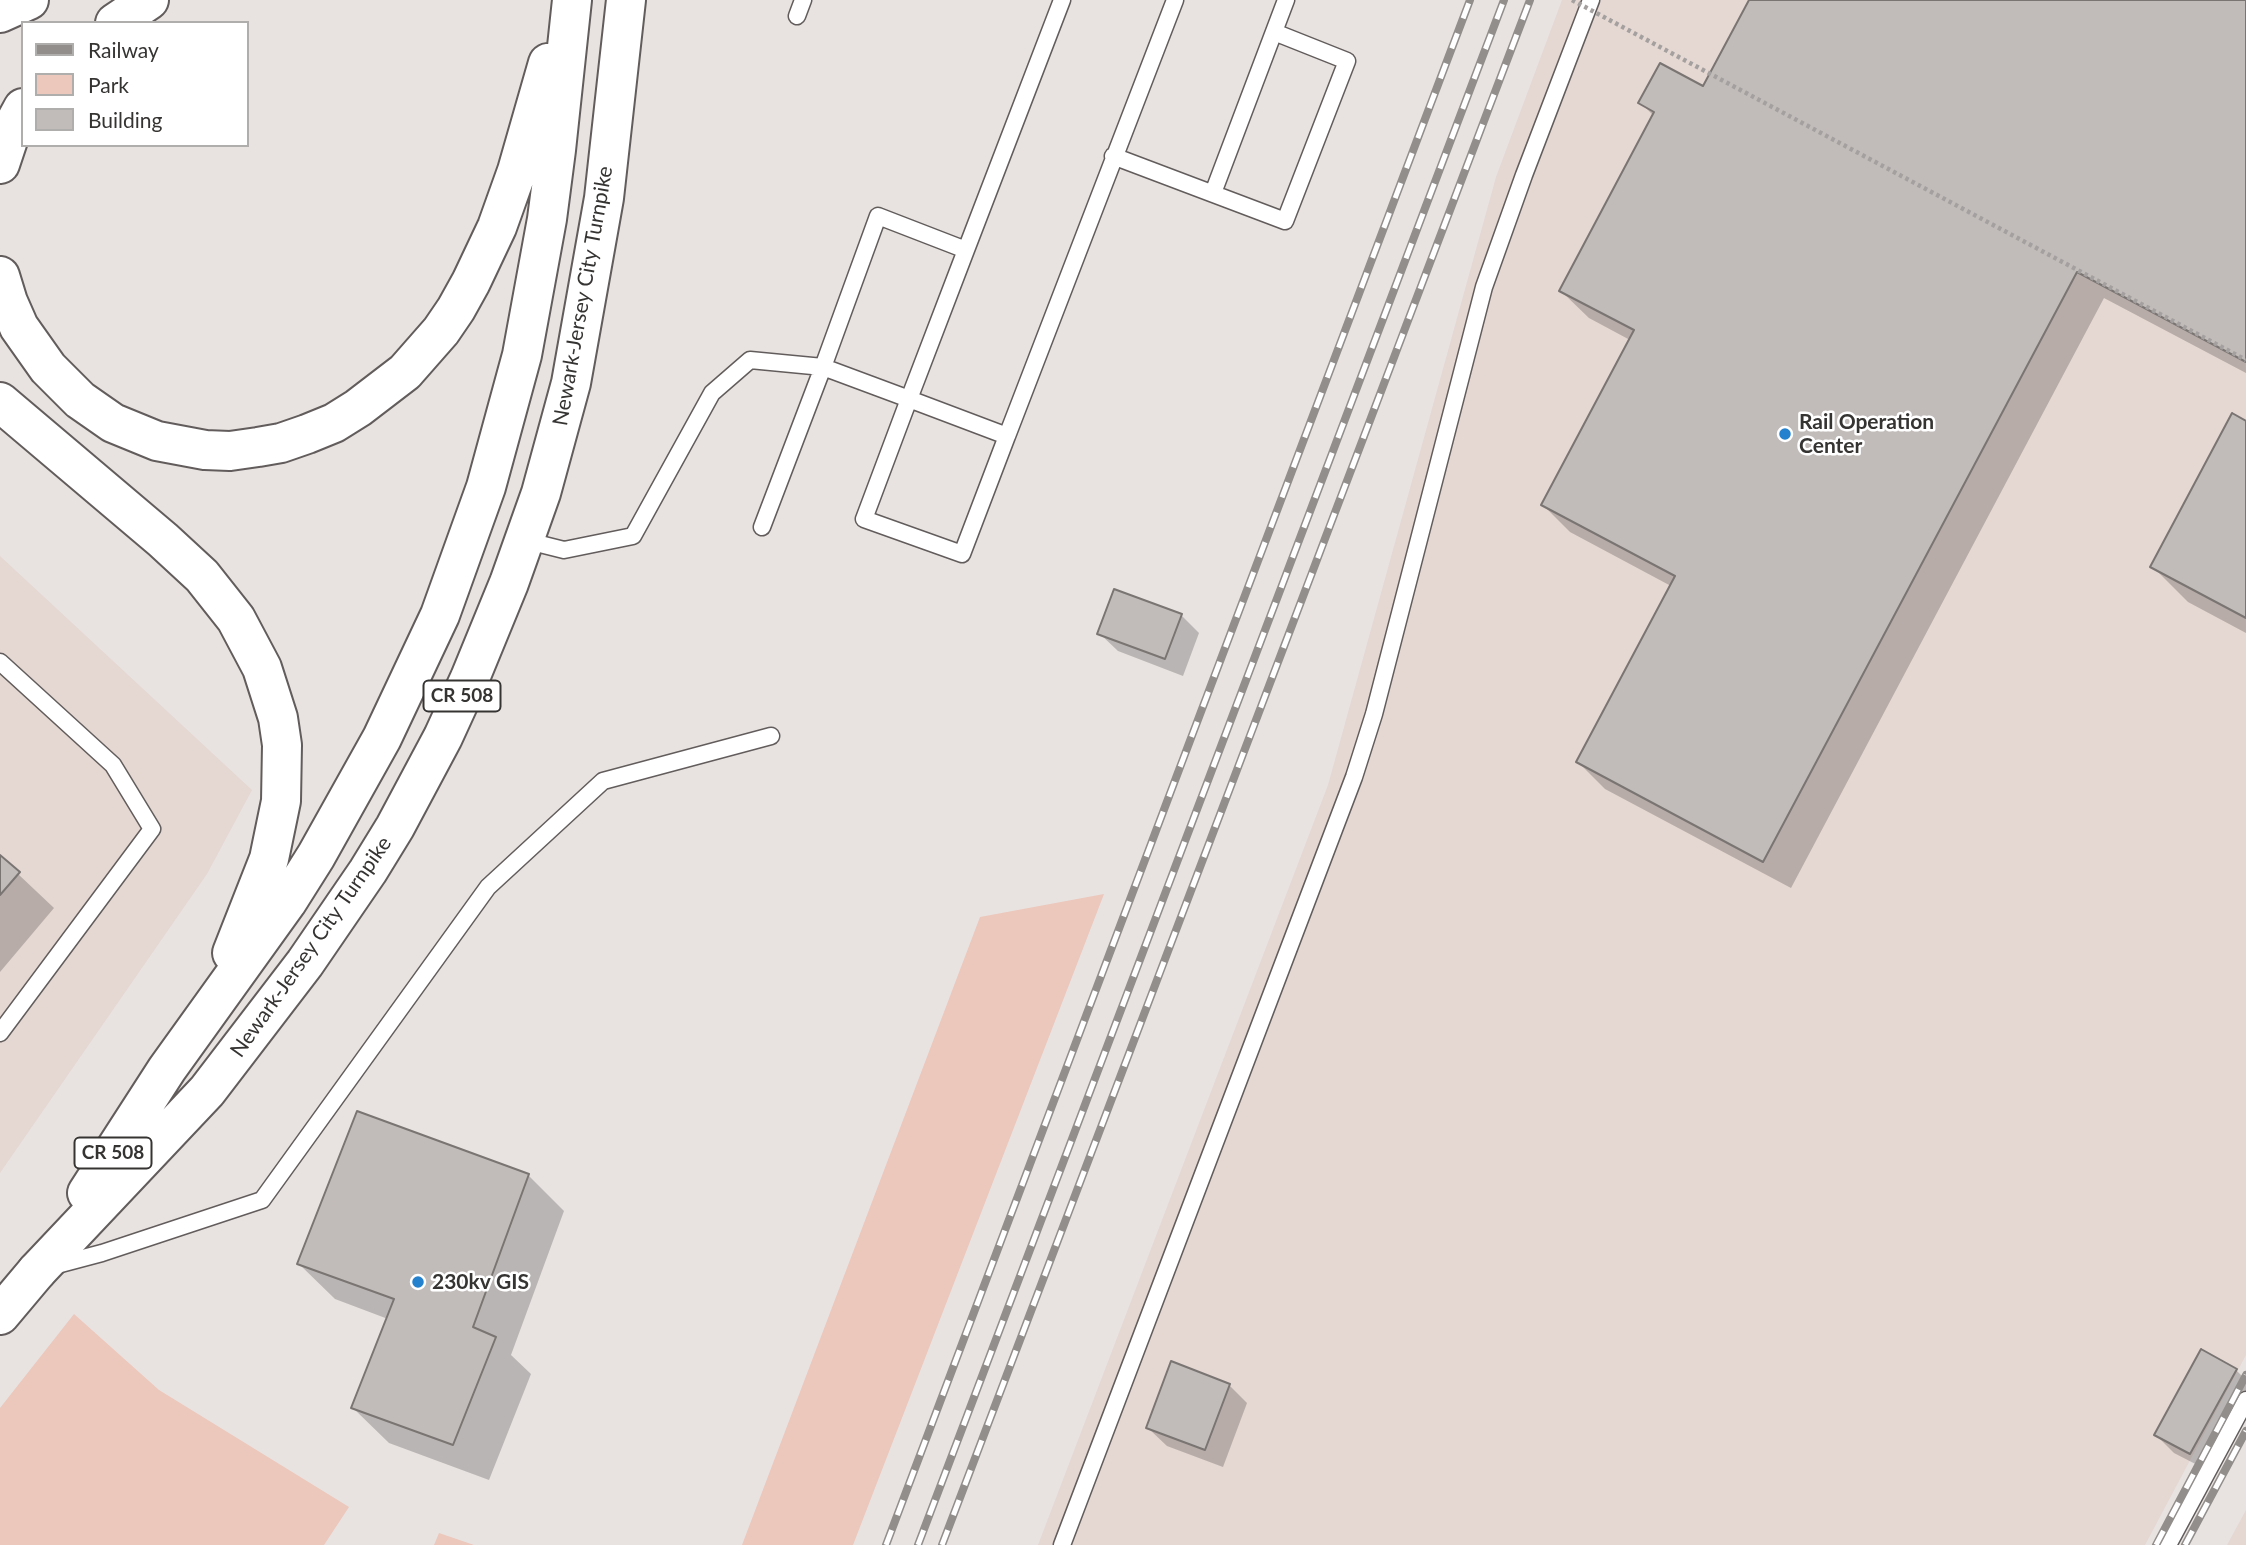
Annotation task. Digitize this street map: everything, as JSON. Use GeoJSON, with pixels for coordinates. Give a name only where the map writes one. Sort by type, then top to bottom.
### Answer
{"type":"FeatureCollection","features":[{"type":"Feature","properties":{"kind":"highway"},"geometry":{"type":"LineString","coordinates":[[0,13],[29,0]]}},
{"type":"Feature","properties":{"kind":"highway"},"geometry":{"type":"LineString","coordinates":[[118,21],[149,0]]}},
{"type":"Feature","properties":{"kind":"highway"},"geometry":{"type":"LineString","coordinates":[[0,276],[19,327],[48,368],[88,407],[134,433],[178,446],[230,451],[281,443],[334,423],[405,372],[441,331],[471,282],[497,227],[517,171],[565,0]]}},
{"type":"Feature","properties":{"kind":"highway","name":"Newark-Jersey City Turnpike"},"geometry":{"type":"LineString","coordinates":[[37,1270],[167,1069],[287,902],[351,798],[412,678],[440,614],[464,551],[505,420],[533,301],[556,150],[572,0]]}},
{"type":"Feature","properties":{"kind":"highway","name":"Newark-Jersey City Turnpike"},"geometry":{"type":"LineString","coordinates":[[0,1315],[37,1270],[207,1091],[305,963],[369,871],[443,737],[485,642],[524,540],[557,438],[571,383],[585,311],[611,140],[626,0]]}},
{"type":"Feature","properties":{"kind":"highway"},"geometry":{"type":"LineString","coordinates":[[0,164],[12,128],[21,112]]}},
{"type":"Feature","properties":{"kind":"highway"},"geometry":{"type":"LineString","coordinates":[[0,402],[202,576],[236,619],[254,651],[271,693],[282,745],[281,801],[276,831],[269,859],[245,923],[191,1037]]}},
{"type":"Feature","properties":{"kind":"lane"},"geometry":{"type":"LineString","coordinates":[[797,16],[803,0]]}},
{"type":"Feature","properties":{"kind":"lane"},"geometry":{"type":"LineString","coordinates":[[1062,0],[864,519],[962,554],[1175,0]]}},
{"type":"Feature","properties":{"kind":"lane"},"geometry":{"type":"LineString","coordinates":[[1213,193],[1286,0]]}},
{"type":"Feature","properties":{"kind":"lane"},"geometry":{"type":"LineString","coordinates":[[1062,1545],[1354,777],[1374,714],[1484,287],[1591,0]]}},
{"type":"Feature","properties":{"kind":"lane"},"geometry":{"type":"LineString","coordinates":[[1113,156],[1285,221],[1347,61],[1274,32]]}},
{"type":"Feature","properties":{"kind":"lane"},"geometry":{"type":"LineString","coordinates":[[762,527],[878,216],[966,250]]}},
{"type":"Feature","properties":{"kind":"lane"},"geometry":{"type":"LineString","coordinates":[[524,540],[564,550],[633,536],[712,393],[750,360],[823,367],[1007,436]]}},
{"type":"Feature","properties":{"kind":"lane"},"geometry":{"type":"LineString","coordinates":[[0,662],[113,765],[152,829],[0,1032]]}},
{"type":"Feature","properties":{"kind":"lane"},"geometry":{"type":"LineString","coordinates":[[37,1270],[102,1253],[262,1200],[488,887],[603,781],[771,736]]}},
{"type":"Feature","properties":{"kind":"lane"},"geometry":{"type":"LineString","coordinates":[[2168,1545],[2246,1400]]}},
{"type":"Feature","properties":{"kind":"path"},"geometry":{"type":"LineString","coordinates":[[1572,0],[2246,360]]}},
{"type":"Feature","properties":{"kind":"shaded area"},"geometry":{"type":"Polygon","coordinates":[[[1562,0],[2246,0],[2246,1355],[2145,1545],[1038,1545],[1328,785],[1496,177],[1562,0]]]}},
{"type":"Feature","properties":{"kind":"shaded area"},"geometry":{"type":"Polygon","coordinates":[[[0,556],[252,790],[207,874],[0,1173],[0,556]]]}},
{"type":"Feature","properties":{"kind":"shaded area"},"geometry":{"type":"Polygon","coordinates":[[[2246,1510],[2246,1545],[2227,1545],[2246,1510]]]}},
{"type":"Feature","properties":{"kind":"green space"},"geometry":{"type":"Polygon","coordinates":[[[1104,894],[853,1545],[742,1545],[980,917],[1104,894]]]}},
{"type":"Feature","properties":{"kind":"green space"},"geometry":{"type":"Polygon","coordinates":[[[74,1314],[159,1390],[349,1507],[324,1545],[0,1545],[0,1408],[74,1314]]]}},
{"type":"Feature","properties":{"kind":"green space"},"geometry":{"type":"Polygon","coordinates":[[[439,1533],[474,1545],[434,1545],[439,1533]]]}},
{"type":"Feature","properties":{"kind":"building","name":"Rail Operation Center"},"geometry":{"type":"Polygon","coordinates":[[[1749,0],[2246,0],[2246,362],[2077,272],[1763,862],[1576,762],[1675,576],[1541,505],[1634,330],[1559,291],[1654,112],[1638,103],[1660,63],[1703,86],[1749,0]]]}},
{"type":"Feature","properties":{"kind":"building"},"geometry":{"type":"Polygon","coordinates":[[[2232,413],[2246,421],[2246,618],[2150,567],[2232,413]]]}},
{"type":"Feature","properties":{"kind":"building"},"geometry":{"type":"Polygon","coordinates":[[[1114,589],[1182,614],[1165,659],[1097,634],[1114,589]]]}},
{"type":"Feature","properties":{"kind":"building"},"geometry":{"type":"Polygon","coordinates":[[[0,855],[20,872],[0,895],[0,855]]]}},
{"type":"Feature","properties":{"kind":"building","name":"230kv GIS"},"geometry":{"type":"Polygon","coordinates":[[[357,1111],[529,1174],[473,1327],[496,1337],[453,1445],[351,1408],[394,1299],[297,1264],[357,1111]]]}},
{"type":"Feature","properties":{"kind":"building"},"geometry":{"type":"Polygon","coordinates":[[[2201,1349],[2237,1369],[2190,1454],[2154,1435],[2201,1349]]]}},
{"type":"Feature","properties":{"kind":"building"},"geometry":{"type":"Polygon","coordinates":[[[1171,1361],[1230,1384],[1205,1450],[1146,1428],[1171,1361]]]}},
{"type":"Feature","properties":{"kind":"railway"},"geometry":{"type":"LineString","coordinates":[[886,1545],[1470,0]]}},
{"type":"Feature","properties":{"kind":"railway"},"geometry":{"type":"LineString","coordinates":[[918,1545],[1504,0]]}},
{"type":"Feature","properties":{"kind":"railway"},"geometry":{"type":"LineString","coordinates":[[942,1545],[1530,0]]}},
{"type":"Feature","properties":{"kind":"railway"},"geometry":{"type":"LineString","coordinates":[[2156,1545],[2246,1375]]}},
{"type":"Feature","properties":{"kind":"railway"},"geometry":{"type":"LineString","coordinates":[[2185,1545],[2246,1431]]}},
{"type":"Feature","properties":{"kind":"place","name":"Rail Operation Center"},"geometry":{"type":"Point","coordinates":[1785,434]}},
{"type":"Feature","properties":{"kind":"place","name":"230kv GIS"},"geometry":{"type":"Point","coordinates":[418,1282]}}]}
